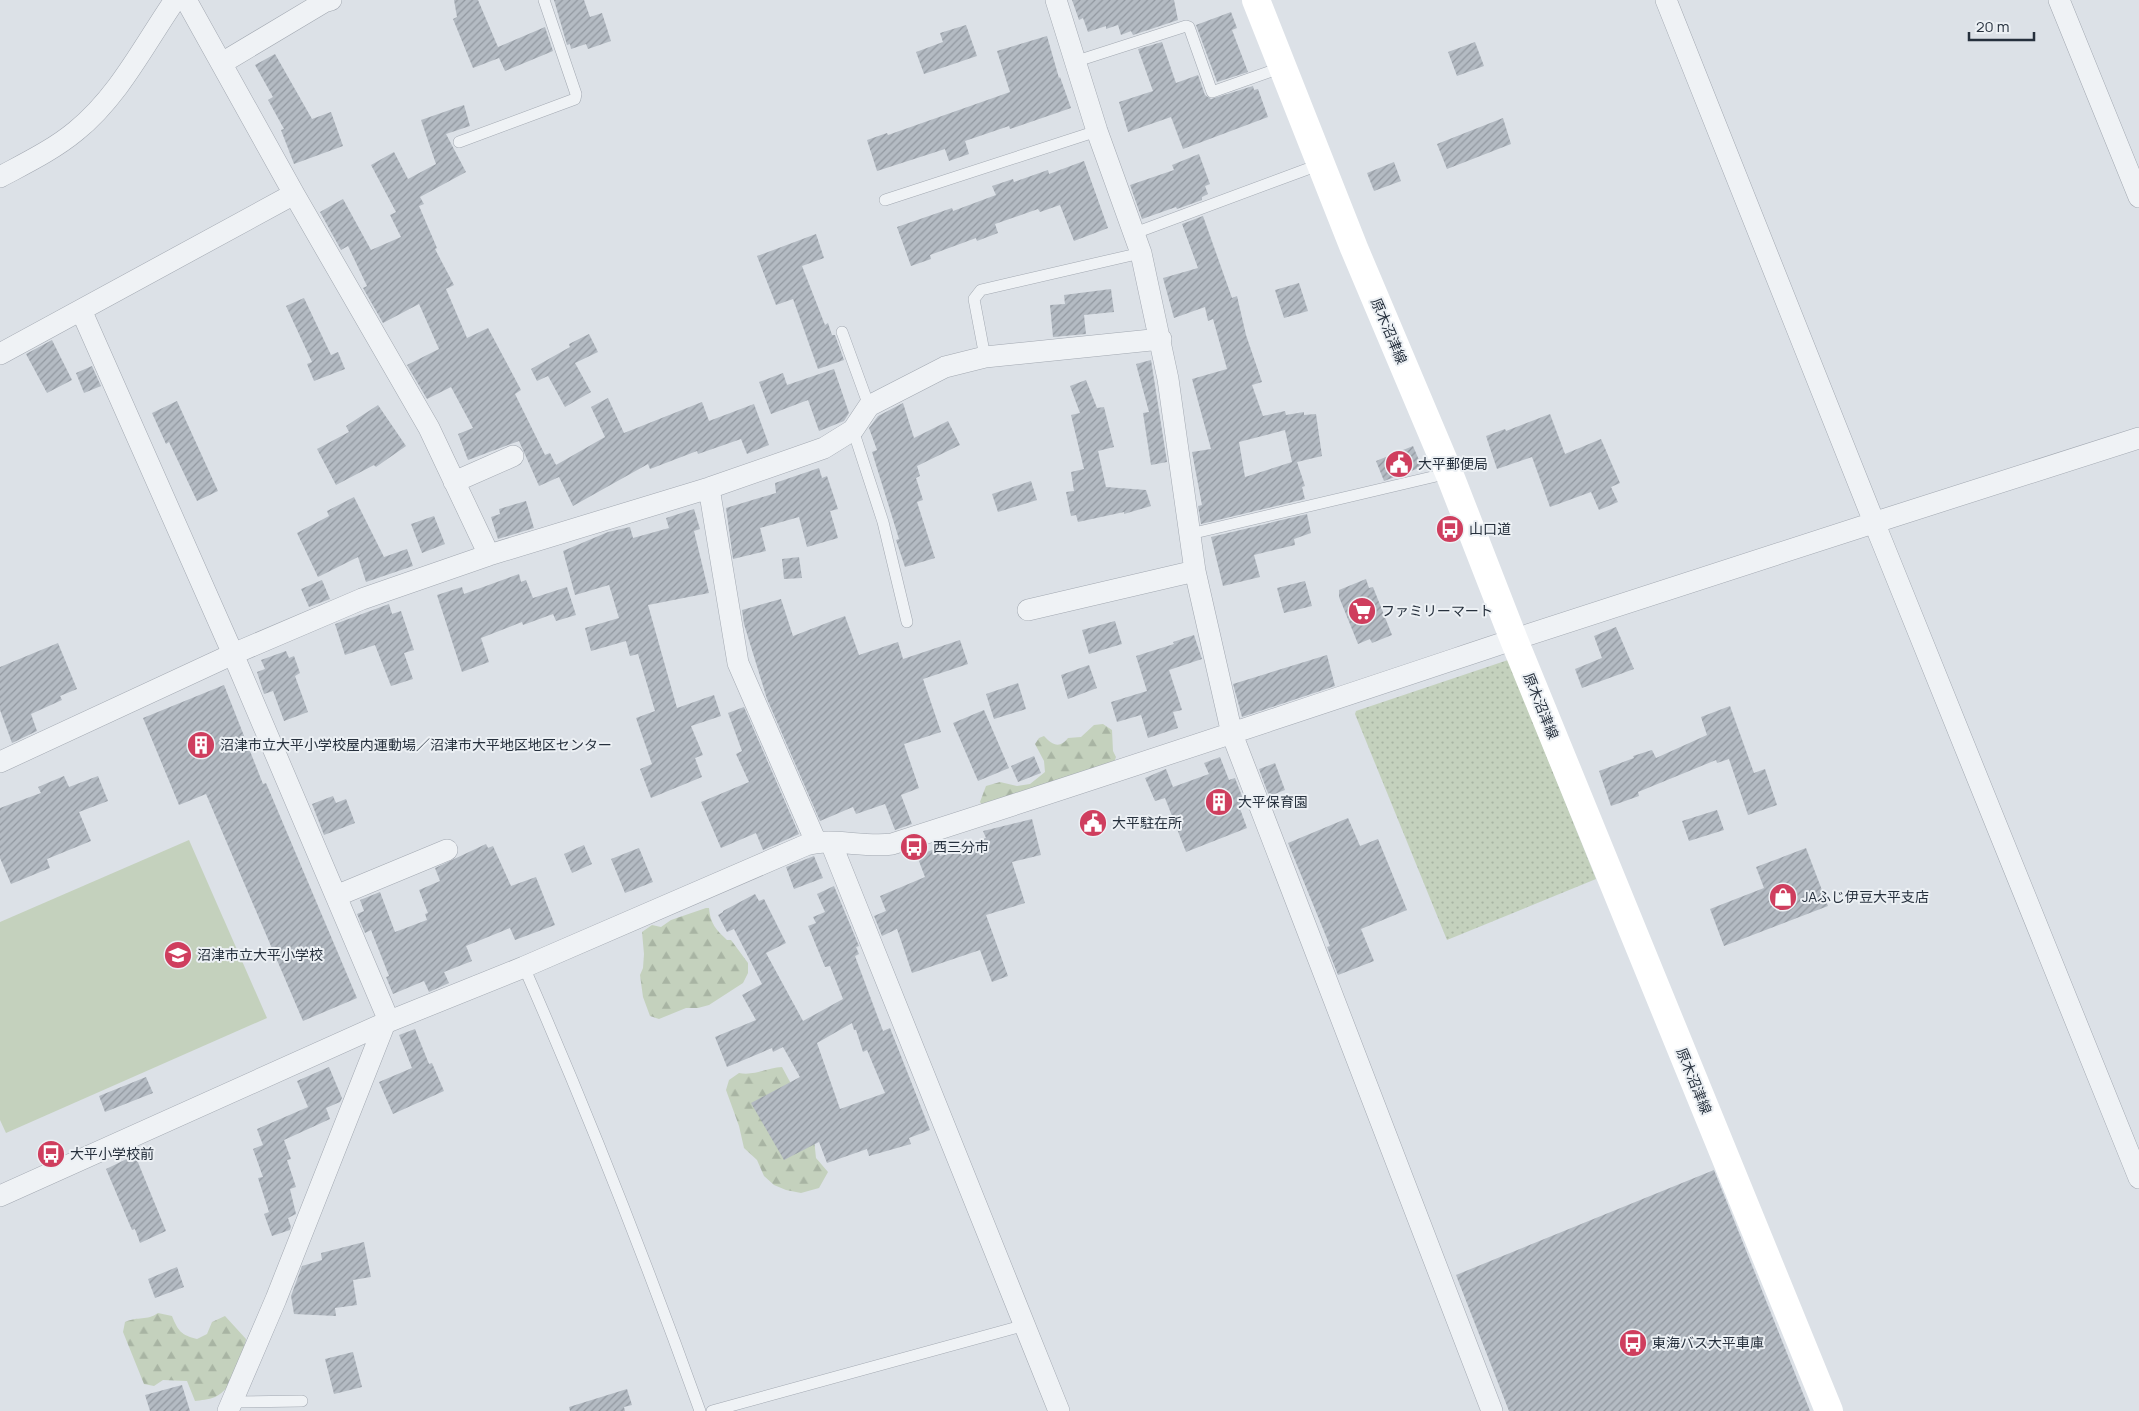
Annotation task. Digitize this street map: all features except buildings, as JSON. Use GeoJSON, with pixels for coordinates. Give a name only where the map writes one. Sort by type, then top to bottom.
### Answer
{"type":"FeatureCollection","features":[{"type":"Feature","properties":{"kind":"main road","name":"原木沼津線"},"geometry":{"type":"LineString","coordinates":[[1256,0],[1354,248],[1450,473],[1514,640],[1829,1411]]}},
{"type":"Feature","properties":{"kind":"street"},"geometry":{"type":"LineString","coordinates":[[0,177],[52,149],[77,130],[101,106],[127,74],[176,0]]}},
{"type":"Feature","properties":{"kind":"street"},"geometry":{"type":"LineString","coordinates":[[186,0],[294,194],[429,428],[489,555]]}},
{"type":"Feature","properties":{"kind":"street"},"geometry":{"type":"LineString","coordinates":[[222,63],[324,2],[332,0]]}},
{"type":"Feature","properties":{"kind":"street"},"geometry":{"type":"LineString","coordinates":[[1056,0],[1097,131],[1141,253],[1161,339],[1195,571],[1232,734],[1492,1411]]}},
{"type":"Feature","properties":{"kind":"street"},"geometry":{"type":"LineString","coordinates":[[1666,0],[2139,1178]]}},
{"type":"Feature","properties":{"kind":"street"},"geometry":{"type":"LineString","coordinates":[[2059,0],[2139,197]]}},
{"type":"Feature","properties":{"kind":"street"},"geometry":{"type":"LineString","coordinates":[[0,354],[294,194]]}},
{"type":"Feature","properties":{"kind":"street"},"geometry":{"type":"LineString","coordinates":[[81,310],[233,654],[336,896],[387,1022],[276,1299],[230,1406]]}},
{"type":"Feature","properties":{"kind":"street"},"geometry":{"type":"LineString","coordinates":[[0,762],[233,654],[362,599],[489,555],[709,488],[824,448],[853,430],[869,406],[945,368],[984,357],[1161,339]]}},
{"type":"Feature","properties":{"kind":"street"},"geometry":{"type":"LineString","coordinates":[[0,1196],[387,1022],[823,842],[877,846],[892,844],[1123,771],[1874,522],[2139,438]]}},
{"type":"Feature","properties":{"kind":"street"},"geometry":{"type":"LineString","coordinates":[[454,482],[513,456]]}},
{"type":"Feature","properties":{"kind":"street"},"geometry":{"type":"LineString","coordinates":[[709,488],[738,663],[823,842],[1025,1325],[1059,1411]]}},
{"type":"Feature","properties":{"kind":"street"},"geometry":{"type":"LineString","coordinates":[[1028,610],[1195,571]]}},
{"type":"Feature","properties":{"kind":"street"},"geometry":{"type":"LineString","coordinates":[[336,896],[447,850]]}},
{"type":"Feature","properties":{"kind":"lane"},"geometry":{"type":"LineString","coordinates":[[459,142],[575,99],[576,94],[544,0]]}},
{"type":"Feature","properties":{"kind":"lane"},"geometry":{"type":"LineString","coordinates":[[1074,62],[1186,26],[1189,27],[1212,92],[1283,67]]}},
{"type":"Feature","properties":{"kind":"lane"},"geometry":{"type":"LineString","coordinates":[[886,200],[1097,131]]}},
{"type":"Feature","properties":{"kind":"lane"},"geometry":{"type":"LineString","coordinates":[[1135,233],[1322,163]]}},
{"type":"Feature","properties":{"kind":"lane"},"geometry":{"type":"LineString","coordinates":[[984,357],[974,299],[981,290],[1141,253]]}},
{"type":"Feature","properties":{"kind":"lane"},"geometry":{"type":"LineString","coordinates":[[842,332],[869,406]]}},
{"type":"Feature","properties":{"kind":"lane"},"geometry":{"type":"LineString","coordinates":[[853,430],[883,522],[906,622]]}},
{"type":"Feature","properties":{"kind":"lane"},"geometry":{"type":"LineString","coordinates":[[1190,534],[1450,473]]}},
{"type":"Feature","properties":{"kind":"lane"},"geometry":{"type":"LineString","coordinates":[[524,967],[608,1164],[651,1274],[700,1411]]}},
{"type":"Feature","properties":{"kind":"lane"},"geometry":{"type":"LineString","coordinates":[[712,1411],[1025,1325]]}},
{"type":"Feature","properties":{"kind":"lane"},"geometry":{"type":"LineString","coordinates":[[230,1406],[302,1401]]}},
{"type":"Feature","properties":{"kind":"green space"},"geometry":{"type":"Polygon","coordinates":[[[1508,660],[1596,879],[1447,940],[1355,714],[1356,711],[1508,660]]]}},
{"type":"Feature","properties":{"kind":"green space"},"geometry":{"type":"Polygon","coordinates":[[[1103,724],[1112,730],[1113,751],[1116,757],[1113,766],[984,808],[980,802],[986,786],[1000,782],[1017,786],[1030,784],[1045,772],[1044,761],[1035,744],[1039,738],[1044,736],[1050,742],[1059,745],[1068,738],[1081,737],[1094,725],[1103,724]]]}},
{"type":"Feature","properties":{"kind":"green space"},"geometry":{"type":"Polygon","coordinates":[[[189,840],[267,1018],[6,1133],[0,1120],[0,922],[189,840]]]}},
{"type":"Feature","properties":{"kind":"green space"},"geometry":{"type":"Polygon","coordinates":[[[709,908],[712,922],[717,929],[727,940],[731,940],[748,963],[748,973],[743,983],[709,1005],[698,1008],[686,1008],[659,1019],[650,1016],[643,997],[640,975],[643,968],[644,954],[642,932],[652,925],[661,927],[671,920],[709,908]]]}},
{"type":"Feature","properties":{"kind":"green space"},"geometry":{"type":"Polygon","coordinates":[[[782,1067],[804,1108],[814,1139],[816,1158],[828,1172],[819,1188],[801,1193],[774,1185],[764,1176],[757,1160],[744,1148],[739,1126],[726,1090],[729,1080],[739,1073],[745,1074],[782,1067]]]}},
{"type":"Feature","properties":{"kind":"green space"},"geometry":{"type":"Polygon","coordinates":[[[158,1313],[172,1316],[181,1332],[197,1339],[207,1334],[212,1322],[225,1316],[246,1339],[240,1364],[232,1380],[221,1393],[212,1398],[195,1401],[187,1381],[163,1380],[154,1386],[144,1384],[123,1332],[125,1322],[150,1317],[158,1313]]]}},
{"type":"Feature","properties":{"kind":"place","name":"大平郵便局"},"geometry":{"type":"Point","coordinates":[1399,464]}},
{"type":"Feature","properties":{"kind":"place","name":"山口道"},"geometry":{"type":"Point","coordinates":[1450,529]}},
{"type":"Feature","properties":{"kind":"place","name":"ファミリーマート"},"geometry":{"type":"Point","coordinates":[1362,611]}},
{"type":"Feature","properties":{"kind":"place","name":"沼津市立大平小学校屋内運動場／沼津市大平地区地区センター"},"geometry":{"type":"Point","coordinates":[201,745]}},
{"type":"Feature","properties":{"kind":"place","name":"大平保育園"},"geometry":{"type":"Point","coordinates":[1219,802]}},
{"type":"Feature","properties":{"kind":"place","name":"大平駐在所"},"geometry":{"type":"Point","coordinates":[1093,823]}},
{"type":"Feature","properties":{"kind":"place","name":"西三分市"},"geometry":{"type":"Point","coordinates":[914,847]}},
{"type":"Feature","properties":{"kind":"place","name":"JAふじ伊豆大平支店"},"geometry":{"type":"Point","coordinates":[1783,897]}},
{"type":"Feature","properties":{"kind":"place","name":"沼津市立大平小学校"},"geometry":{"type":"Point","coordinates":[178,955]}},
{"type":"Feature","properties":{"kind":"place","name":"大平小学校前"},"geometry":{"type":"Point","coordinates":[51,1154]}},
{"type":"Feature","properties":{"kind":"place","name":"東海バス大平車庫"},"geometry":{"type":"Point","coordinates":[1633,1343]}}]}
